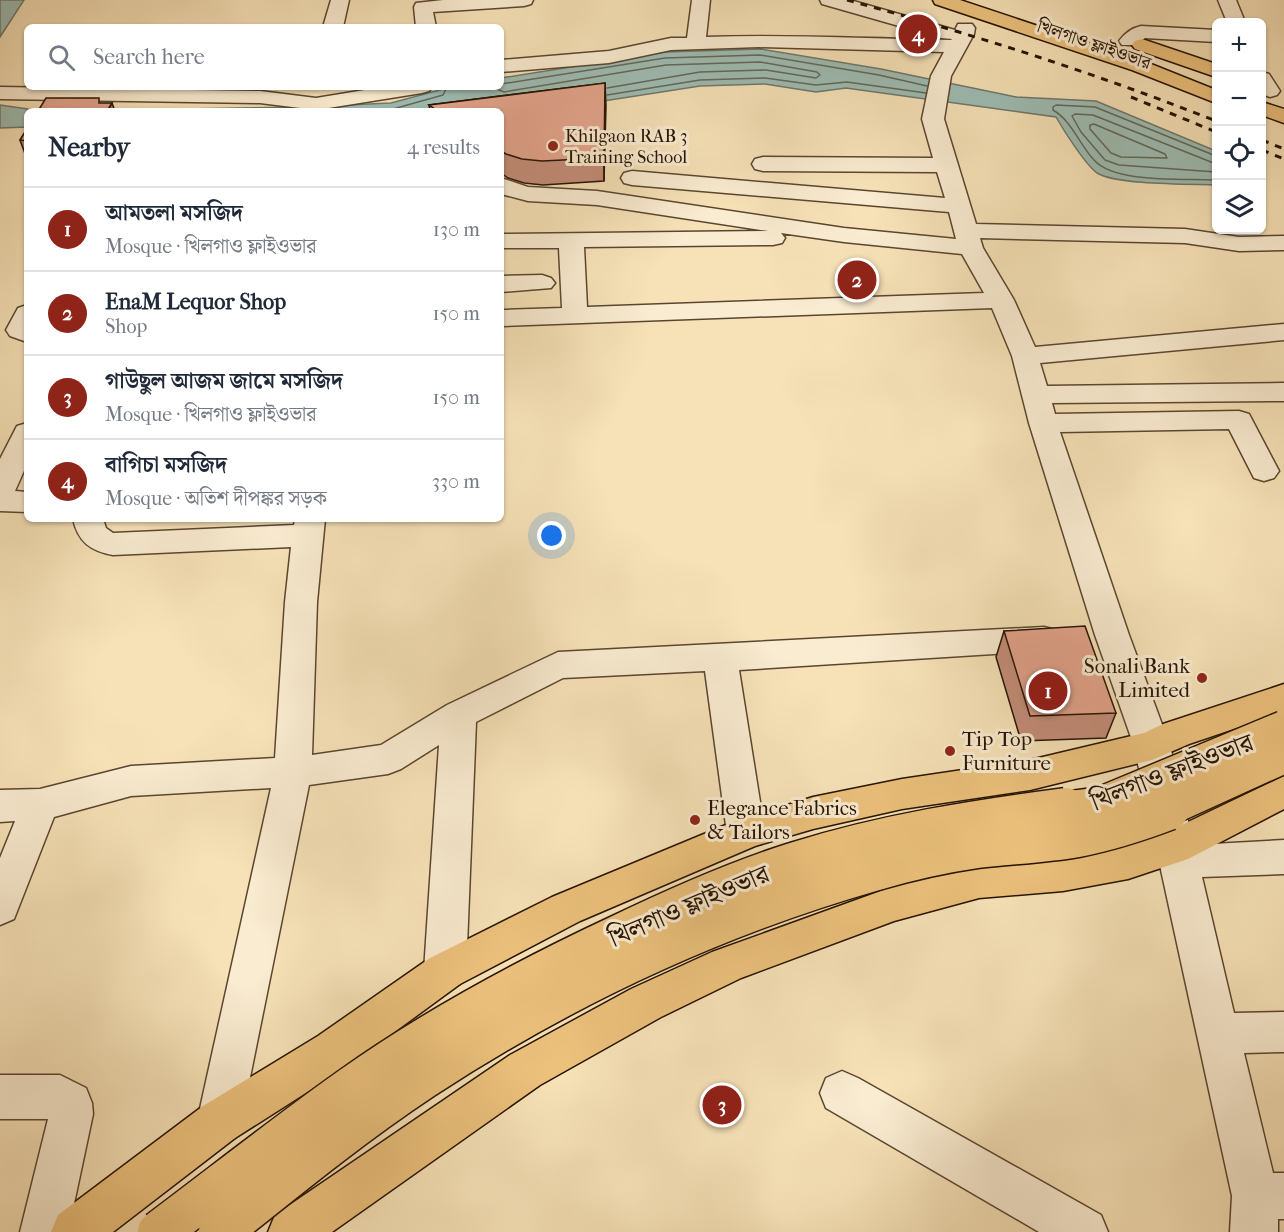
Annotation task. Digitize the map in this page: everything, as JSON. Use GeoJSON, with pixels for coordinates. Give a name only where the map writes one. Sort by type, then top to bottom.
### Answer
{"type":"FeatureCollection","features":[{"type":"Feature","properties":{"kind":"main road"},"geometry":{"type":"LineString","coordinates":[[942,0],[1139,66],[1212,96]]}},
{"type":"Feature","properties":{"kind":"main road"},"geometry":{"type":"LineString","coordinates":[[965,19],[1021,10],[1072,24]]}},
{"type":"Feature","properties":{"kind":"main road","name":"খিলগাও ফ্লাইওভার"},"geometry":{"type":"LineString","coordinates":[[1021,10],[1212,79]]}},
{"type":"Feature","properties":{"kind":"main road","name":"খিলগাও ফ্লাইওভার"},"geometry":{"type":"LineString","coordinates":[[965,19],[1069,34],[1212,88]]}},
{"type":"Feature","properties":{"kind":"main road"},"geometry":{"type":"LineString","coordinates":[[1107,34],[1212,70]]}},
{"type":"Feature","properties":{"kind":"main road"},"geometry":{"type":"LineString","coordinates":[[1267,93],[1284,107]]}},
{"type":"Feature","properties":{"kind":"main road"},"geometry":{"type":"LineString","coordinates":[[1267,93],[1284,117]]}},
{"type":"Feature","properties":{"kind":"main road"},"geometry":{"type":"LineString","coordinates":[[1266,117],[1284,124]]}},
{"type":"Feature","properties":{"kind":"main road"},"geometry":{"type":"LineString","coordinates":[[75,1232],[219,1122],[333,1051],[445,971],[566,909],[746,833],[813,813],[902,794],[1030,775],[1152,746],[1176,734],[1284,698]]}},
{"type":"Feature","properties":{"kind":"main road","name":"খিলগাও ফ্লাইওভার"},"geometry":{"type":"LineString","coordinates":[[159,1232],[352,1087],[414,1047],[542,972],[671,911],[795,863],[885,838],[964,822],[1101,804],[1284,728]]}},
{"type":"Feature","properties":{"kind":"main road","name":"খিলগাও ফ্লাইওভার"},"geometry":{"type":"LineString","coordinates":[[220,1232],[314,1157],[420,1080],[474,1046],[563,996],[701,928],[841,880],[950,852],[1071,837],[1124,824],[1174,805],[1284,756]]}},
{"type":"Feature","properties":{"kind":"main road"},"geometry":{"type":"LineString","coordinates":[[292,1232],[525,1070],[646,1003],[727,965],[892,904],[979,881],[1064,874],[1176,855],[1284,791]]}},
{"type":"Feature","properties":{"kind":"street"},"geometry":{"type":"LineString","coordinates":[[334,24],[340,0]]}},
{"type":"Feature","properties":{"kind":"street"},"geometry":{"type":"LineString","coordinates":[[426,24],[423,8],[524,0]]}},
{"type":"Feature","properties":{"kind":"street"},"geometry":{"type":"LineString","coordinates":[[696,43],[701,0]]}},
{"type":"Feature","properties":{"kind":"street"},"geometry":{"type":"LineString","coordinates":[[1227,0],[1234,18]]}},
{"type":"Feature","properties":{"kind":"street"},"geometry":{"type":"LineString","coordinates":[[817,44],[818,8],[965,19]]}},
{"type":"Feature","properties":{"kind":"street"},"geometry":{"type":"LineString","coordinates":[[504,65],[609,57],[671,44],[759,41],[817,44],[965,19]]}},
{"type":"Feature","properties":{"kind":"street"},"geometry":{"type":"LineString","coordinates":[[965,19],[940,76],[933,119],[965,228],[1001,300],[1025,356],[1043,423],[1112,635],[1152,746],[1217,1033],[1265,1208]]}},
{"type":"Feature","properties":{"kind":"street"},"geometry":{"type":"LineString","coordinates":[[1130,41],[1141,32],[1212,36]]}},
{"type":"Feature","properties":{"kind":"street"},"geometry":{"type":"LineString","coordinates":[[0,93],[260,97],[375,96],[406,90]]}},
{"type":"Feature","properties":{"kind":"street"},"geometry":{"type":"LineString","coordinates":[[162,108],[175,95]]}},
{"type":"Feature","properties":{"kind":"street"},"geometry":{"type":"LineString","coordinates":[[763,164],[947,165]]}},
{"type":"Feature","properties":{"kind":"street"},"geometry":{"type":"LineString","coordinates":[[632,178],[965,228]]}},
{"type":"Feature","properties":{"kind":"street"},"geometry":{"type":"LineString","coordinates":[[504,188],[528,194],[597,198],[794,228],[965,228],[1161,235],[1239,244],[1284,243]]}},
{"type":"Feature","properties":{"kind":"street"},"geometry":{"type":"LineString","coordinates":[[504,241],[770,240],[794,228]]}},
{"type":"Feature","properties":{"kind":"street"},"geometry":{"type":"LineString","coordinates":[[571,240],[575,315]]}},
{"type":"Feature","properties":{"kind":"street"},"geometry":{"type":"LineString","coordinates":[[504,284],[542,283]]}},
{"type":"Feature","properties":{"kind":"street"},"geometry":{"type":"LineString","coordinates":[[504,318],[1001,300]]}},
{"type":"Feature","properties":{"kind":"street"},"geometry":{"type":"LineString","coordinates":[[24,319],[19,330],[24,332]]}},
{"type":"Feature","properties":{"kind":"street"},"geometry":{"type":"LineString","coordinates":[[1025,356],[1284,332]]}},
{"type":"Feature","properties":{"kind":"street"},"geometry":{"type":"LineString","coordinates":[[1035,395],[1284,392]]}},
{"type":"Feature","properties":{"kind":"street"},"geometry":{"type":"LineString","coordinates":[[1043,423],[1239,420],[1264,471]]}},
{"type":"Feature","properties":{"kind":"street"},"geometry":{"type":"LineString","coordinates":[[0,491],[24,439]]}},
{"type":"Feature","properties":{"kind":"street"},"geometry":{"type":"LineString","coordinates":[[0,501],[24,502]]}},
{"type":"Feature","properties":{"kind":"street"},"geometry":{"type":"LineString","coordinates":[[88,522],[91,532],[100,542],[113,544],[309,527],[296,683],[293,772],[219,1122]]}},
{"type":"Feature","properties":{"kind":"street"},"geometry":{"type":"LineString","coordinates":[[0,806],[40,805],[131,781],[293,772],[388,759],[459,715],[558,665],[1112,635]]}},
{"type":"Feature","properties":{"kind":"street"},"geometry":{"type":"LineString","coordinates":[[720,658],[746,833]]}},
{"type":"Feature","properties":{"kind":"street"},"geometry":{"type":"LineString","coordinates":[[445,971],[459,715]]}},
{"type":"Feature","properties":{"kind":"street"},"geometry":{"type":"LineString","coordinates":[[0,907],[40,805]]}},
{"type":"Feature","properties":{"kind":"street"},"geometry":{"type":"LineString","coordinates":[[1176,855],[1284,857]]}},
{"type":"Feature","properties":{"kind":"street"},"geometry":{"type":"LineString","coordinates":[[1217,1033],[1284,1032]]}},
{"type":"Feature","properties":{"kind":"street"},"geometry":{"type":"LineString","coordinates":[[842,1092],[1084,1232]]}},
{"type":"Feature","properties":{"kind":"street"},"geometry":{"type":"LineString","coordinates":[[0,1098],[60,1097],[70,1103],[71,1114],[44,1232]]}},
{"type":"Feature","properties":{"kind":"water"},"geometry":{"type":"Polygon","coordinates":[[[0,0],[24,0],[0,37],[0,0]]]}},
{"type":"Feature","properties":{"kind":"water"},"geometry":{"type":"Polygon","coordinates":[[[761,49],[881,69],[1016,97],[1096,101],[1212,149],[1212,185],[1136,182],[1097,173],[1081,155],[1056,117],[846,88],[816,92],[765,84],[700,86],[552,109],[504,111],[504,108],[244,108],[391,103],[440,90],[504,90],[504,78],[665,52],[761,49]]]}},
{"type":"Feature","properties":{"kind":"water"},"geometry":{"type":"Polygon","coordinates":[[[0,105],[24,108],[24,127],[0,128],[0,105]]]}},
{"type":"Feature","properties":{"kind":"building","name":"Khilgaon RAB 3 Training School"},"geometry":{"type":"Polygon","coordinates":[[[605,83],[604,158],[542,161],[522,159],[504,153],[504,108],[434,108],[429,105],[605,83]]]}},
{"type":"Feature","properties":{"kind":"building"},"geometry":{"type":"Polygon","coordinates":[[[46,98],[99,98],[99,103],[112,103],[109,108],[40,108],[46,98]]]}},
{"type":"Feature","properties":{"kind":"building"},"geometry":{"type":"Polygon","coordinates":[[[1085,626],[1116,713],[1030,716],[1004,631],[1085,626]]]}},
{"type":"Feature","properties":{"kind":"railway"},"geometry":{"type":"LineString","coordinates":[[847,0],[1033,55],[1212,120]]}},
{"type":"Feature","properties":{"kind":"railway"},"geometry":{"type":"LineString","coordinates":[[1131,97],[1212,130]]}},
{"type":"Feature","properties":{"kind":"railway"},"geometry":{"type":"LineString","coordinates":[[1266,142],[1284,149]]}},
{"type":"Feature","properties":{"kind":"railway"},"geometry":{"type":"LineString","coordinates":[[1266,152],[1284,159]]}},
{"type":"Feature","properties":{"kind":"place","name":"বাগিচা মসজিদ"},"geometry":{"type":"Point","coordinates":[918,34]}},
{"type":"Feature","properties":{"kind":"place","name":"Khilgaon RAB 3 Training School"},"geometry":{"type":"Point","coordinates":[553,146]}},
{"type":"Feature","properties":{"kind":"place","name":"EnaM Lequor Shop"},"geometry":{"type":"Point","coordinates":[857,280]}},
{"type":"Feature","properties":{"kind":"place","name":"Sonali Bank Limited"},"geometry":{"type":"Point","coordinates":[1202,678]}},
{"type":"Feature","properties":{"kind":"place","name":"আমতলা মসজিদ"},"geometry":{"type":"Point","coordinates":[1048,691]}},
{"type":"Feature","properties":{"kind":"place","name":"Tip Top Furniture"},"geometry":{"type":"Point","coordinates":[950,751]}},
{"type":"Feature","properties":{"kind":"place","name":"Elegance Fabrics & Tailors"},"geometry":{"type":"Point","coordinates":[695,820]}},
{"type":"Feature","properties":{"kind":"place","name":"গাউছুল আজম জামে মসজিদ"},"geometry":{"type":"Point","coordinates":[722,1105]}}]}
